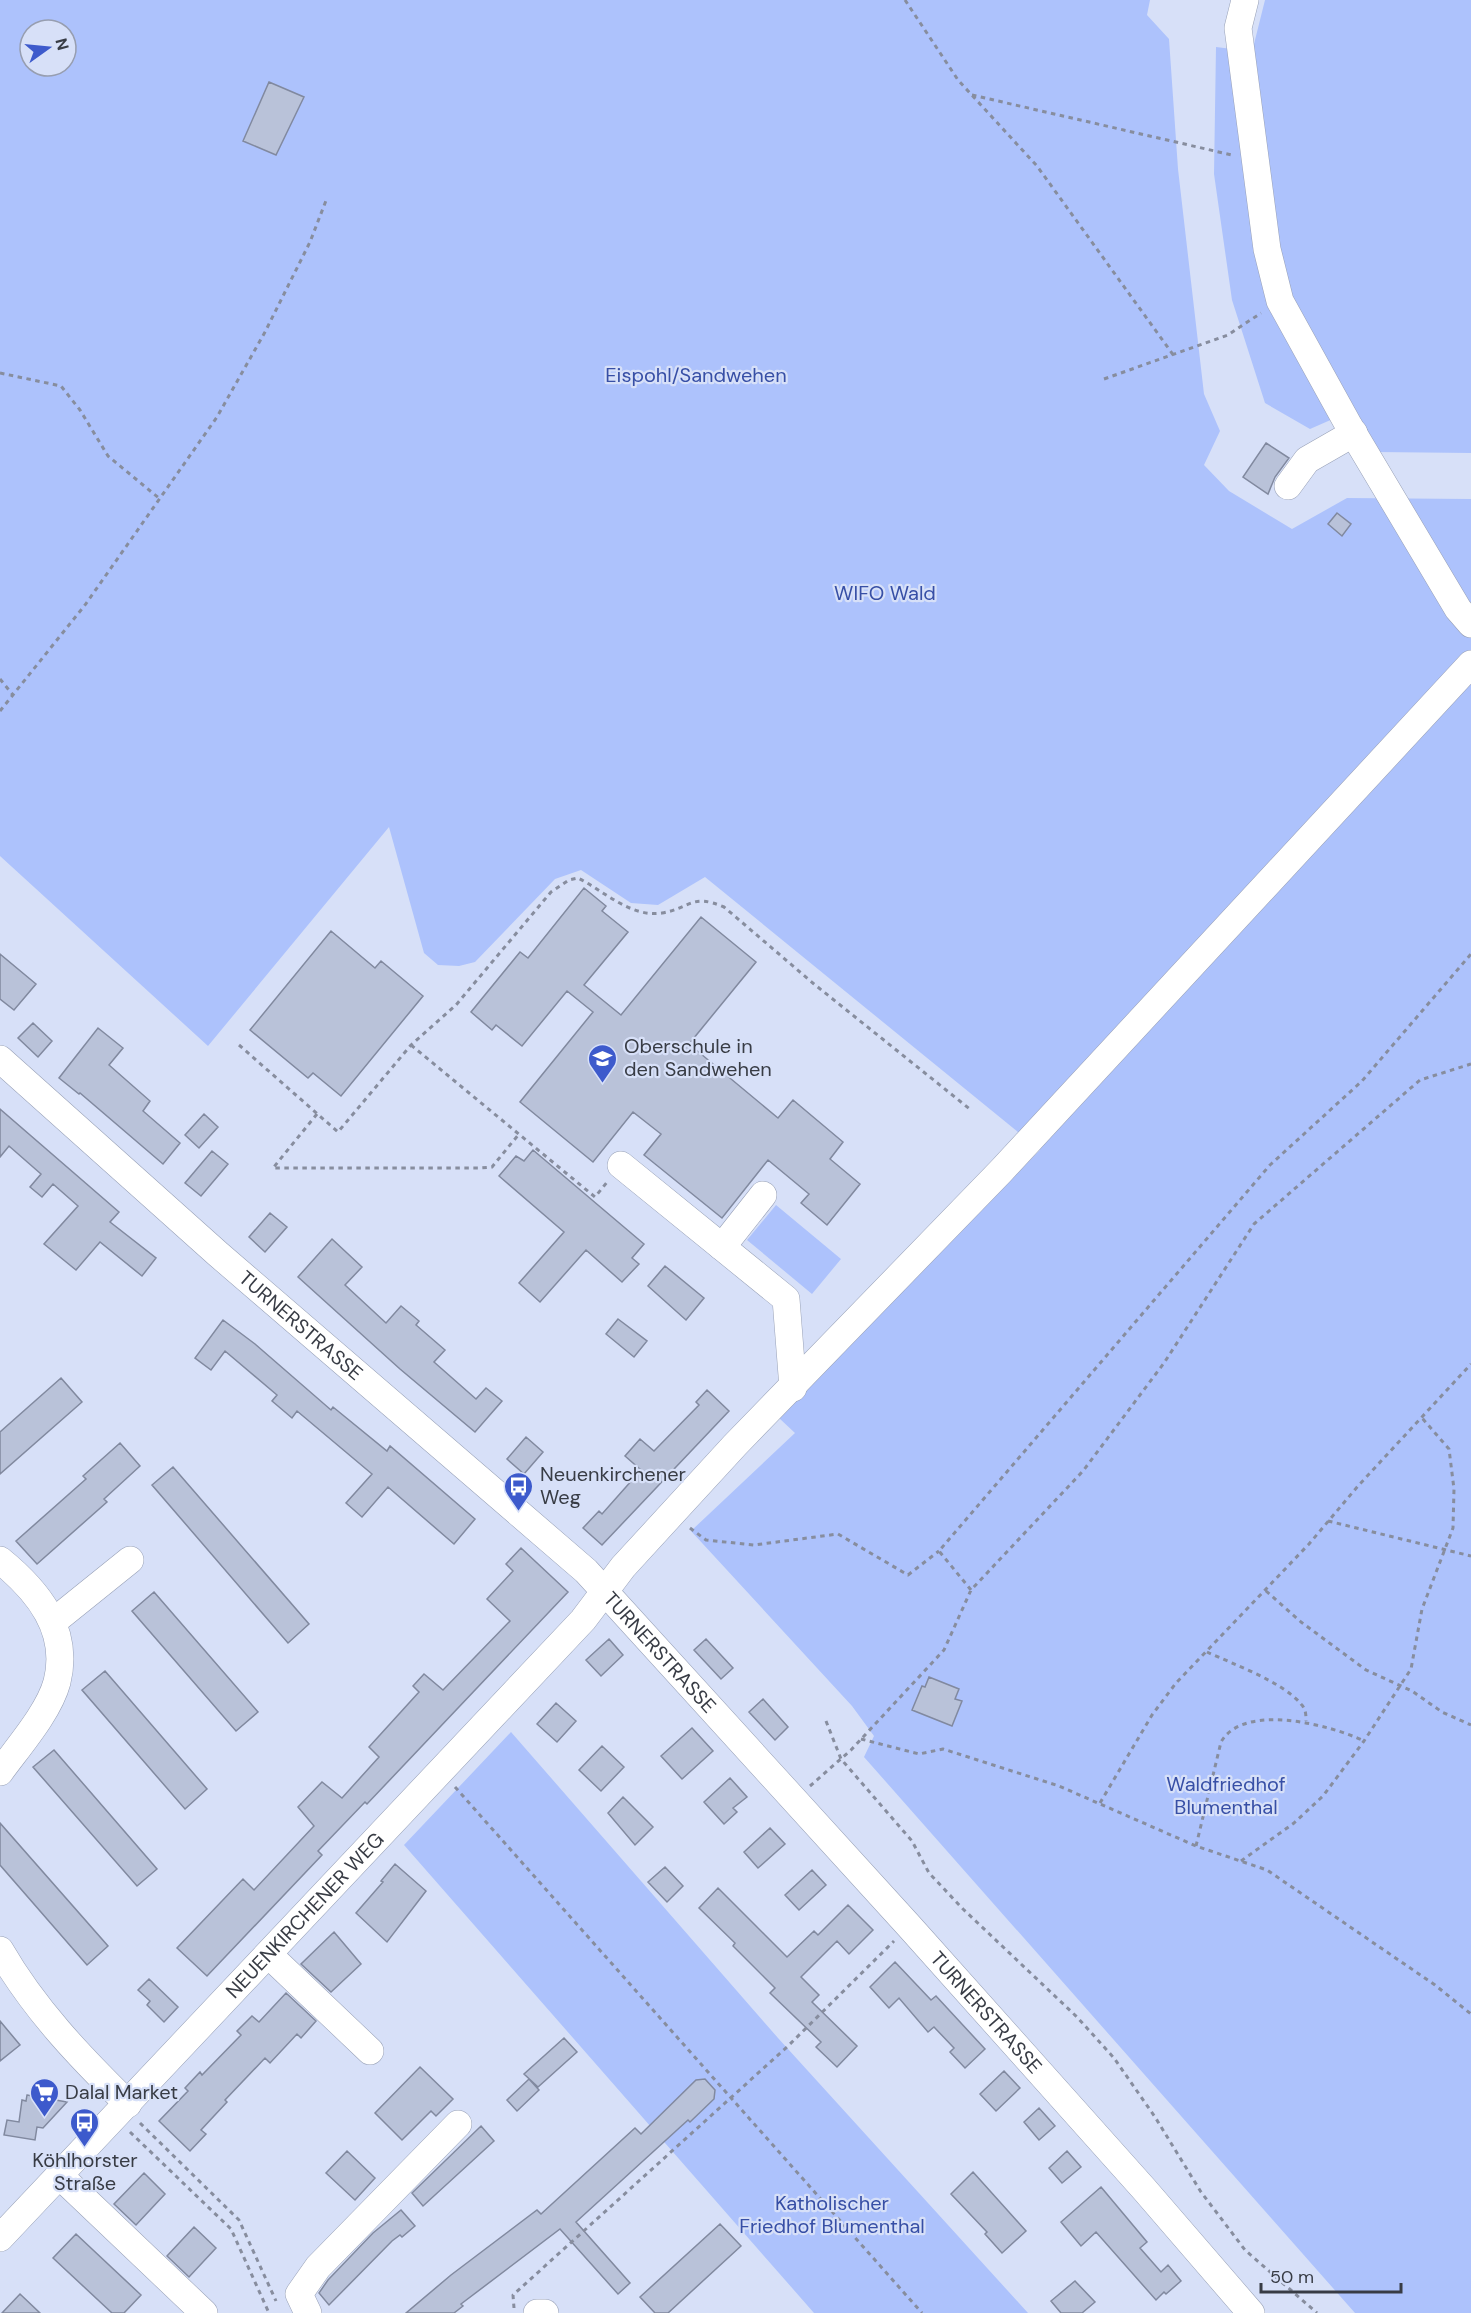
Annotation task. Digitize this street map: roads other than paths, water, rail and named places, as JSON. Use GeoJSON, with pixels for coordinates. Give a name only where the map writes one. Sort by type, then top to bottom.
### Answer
{"type":"FeatureCollection","features":[{"type":"Feature","properties":{"kind":"street"},"geometry":{"type":"LineString","coordinates":[[1245,0],[1238,28],[1267,249],[1280,301],[1354,433],[1458,609],[1471,624]]}},
{"type":"Feature","properties":{"kind":"street"},"geometry":{"type":"LineString","coordinates":[[1288,486],[1307,460],[1354,433]]}},
{"type":"Feature","properties":{"kind":"street","name":"NEUENKIRCHENER WEG"},"geometry":{"type":"LineString","coordinates":[[0,2238],[583,1620],[605,1590],[671,1515],[1001,1171],[1471,664]]}},
{"type":"Feature","properties":{"kind":"street","name":"TURNERSTRASSE"},"geometry":{"type":"LineString","coordinates":[[0,1059],[210,1246],[519,1512],[605,1590],[1144,2189],[1251,2313]]}},
{"type":"Feature","properties":{"kind":"street"},"geometry":{"type":"LineString","coordinates":[[621,1166],[786,1299],[793,1388]]}},
{"type":"Feature","properties":{"kind":"street"},"geometry":{"type":"LineString","coordinates":[[722,1247],[764,1195]]}},
{"type":"Feature","properties":{"kind":"street"},"geometry":{"type":"LineString","coordinates":[[0,1560],[33,1589],[53,1622],[58,1635],[59,1651],[57,1684],[38,1719],[0,1772]]}},
{"type":"Feature","properties":{"kind":"street"},"geometry":{"type":"LineString","coordinates":[[53,1622],[130,1560]]}},
{"type":"Feature","properties":{"kind":"street"},"geometry":{"type":"LineString","coordinates":[[0,1950],[8,1981],[67,2043],[121,2111]]}},
{"type":"Feature","properties":{"kind":"street"},"geometry":{"type":"LineString","coordinates":[[269,1954],[370,2051]]}},
{"type":"Feature","properties":{"kind":"street"},"geometry":{"type":"LineString","coordinates":[[308,2313],[299,2294],[318,2267],[458,2124]]}},
{"type":"Feature","properties":{"kind":"street"},"geometry":{"type":"LineString","coordinates":[[59,2175],[204,2313]]}},
{"type":"Feature","properties":{"kind":"street"},"geometry":{"type":"LineString","coordinates":[[537,2313],[545,2313]]}},
{"type":"Feature","properties":{"kind":"place","name":"Oberschule in den Sandwehen"},"geometry":{"type":"Point","coordinates":[603,1084]}},
{"type":"Feature","properties":{"kind":"place","name":"Neuenkirchener Weg"},"geometry":{"type":"Point","coordinates":[519,1512]}},
{"type":"Feature","properties":{"kind":"place","name":"Dalal Market"},"geometry":{"type":"Point","coordinates":[44,2118]}},
{"type":"Feature","properties":{"kind":"place","name":"Köhlhorster Straße"},"geometry":{"type":"Point","coordinates":[85,2148]}},
{"type":"Feature","properties":{"kind":"park label","name":"Eispohl/Sandwehen"},"geometry":{"type":"Point","coordinates":[696,375]}},
{"type":"Feature","properties":{"kind":"park label","name":"WIFO Wald"},"geometry":{"type":"Point","coordinates":[885,593]}},
{"type":"Feature","properties":{"kind":"park label","name":"Waldfriedhof Blumenthal"},"geometry":{"type":"Point","coordinates":[1226,1796]}},
{"type":"Feature","properties":{"kind":"park label","name":"Katholischer Friedhof Blumenthal"},"geometry":{"type":"Point","coordinates":[832,2214]}}]}
